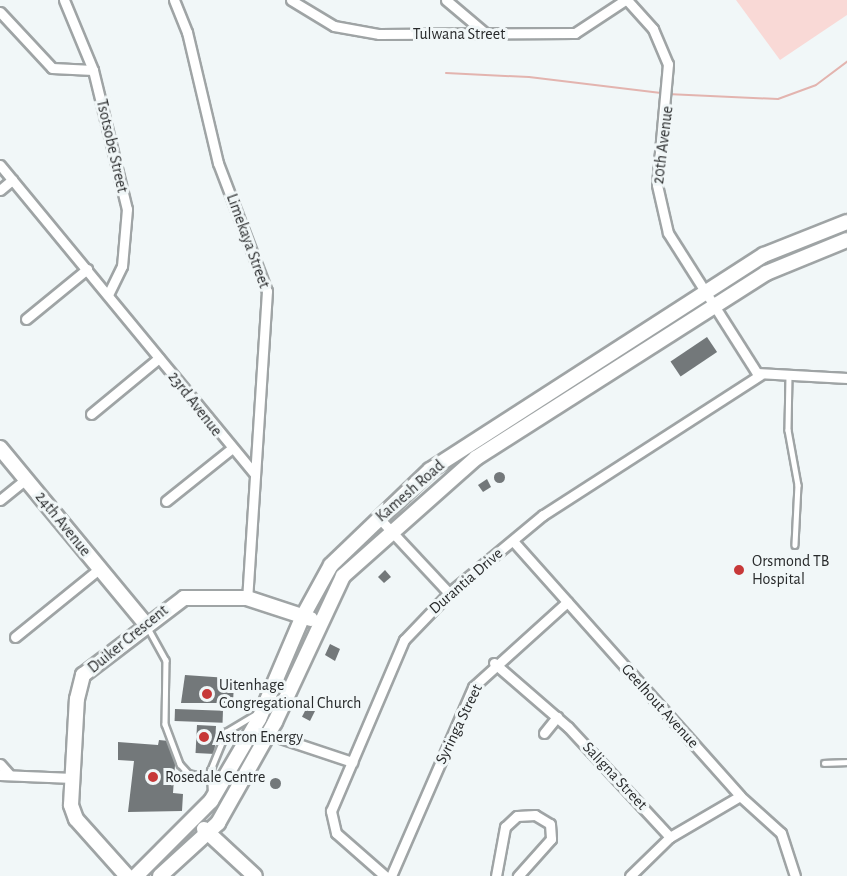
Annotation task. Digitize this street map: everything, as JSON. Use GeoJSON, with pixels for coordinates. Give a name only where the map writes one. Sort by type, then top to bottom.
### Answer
{"type":"FeatureCollection","features":[{"type":"Feature","properties":{"kind":"main road","name":"Kamesh Road"},"geometry":{"type":"LineString","coordinates":[[136,876],[196,822],[211,801],[263,710],[303,616],[331,565],[430,470],[704,291],[774,250],[847,222]]}},
{"type":"Feature","properties":{"kind":"main road","name":"Kamesh Road"},"geometry":{"type":"LineString","coordinates":[[160,876],[209,833],[268,734],[343,576],[465,465],[765,273],[847,240]]}},
{"type":"Feature","properties":{"kind":"main road","name":"24th Avenue"},"geometry":{"type":"LineString","coordinates":[[0,448],[145,623]]}},
{"type":"Feature","properties":{"kind":"main road","name":"Duiker Crescent"},"geometry":{"type":"LineString","coordinates":[[127,876],[76,819],[73,778],[80,680],[145,623],[184,598],[247,598],[319,623]]}},
{"type":"Feature","properties":{"kind":"main road"},"geometry":{"type":"LineString","coordinates":[[196,822],[255,876]]}},
{"type":"Feature","properties":{"kind":"street","name":"Tsotsobe Street"},"geometry":{"type":"LineString","coordinates":[[64,0],[93,70],[129,224],[122,266],[108,295]]}},
{"type":"Feature","properties":{"kind":"street","name":"Limekaya Street"},"geometry":{"type":"LineString","coordinates":[[174,0],[188,32],[218,163],[267,291],[247,598]]}},
{"type":"Feature","properties":{"kind":"street","name":"Tulwana Street"},"geometry":{"type":"LineString","coordinates":[[291,0],[315,18],[357,32],[486,33],[575,33],[626,0]]}},
{"type":"Feature","properties":{"kind":"street"},"geometry":{"type":"LineString","coordinates":[[446,0],[486,33]]}},
{"type":"Feature","properties":{"kind":"street","name":"20th Avenue"},"geometry":{"type":"LineString","coordinates":[[626,0],[653,29],[666,58],[670,88],[659,208],[713,306],[760,375]]}},
{"type":"Feature","properties":{"kind":"street"},"geometry":{"type":"LineString","coordinates":[[0,12],[45,63],[62,72],[93,70]]}},
{"type":"Feature","properties":{"kind":"street","name":"23rd Avenue"},"geometry":{"type":"LineString","coordinates":[[0,165],[159,358],[230,450],[255,474]]}},
{"type":"Feature","properties":{"kind":"street"},"geometry":{"type":"LineString","coordinates":[[0,190],[12,180]]}},
{"type":"Feature","properties":{"kind":"street"},"geometry":{"type":"LineString","coordinates":[[27,319],[87,269]]}},
{"type":"Feature","properties":{"kind":"street","name":"23rd Avenue"},"geometry":{"type":"LineString","coordinates":[[92,414],[159,358]]}},
{"type":"Feature","properties":{"kind":"street"},"geometry":{"type":"LineString","coordinates":[[760,375],[847,378]]}},
{"type":"Feature","properties":{"kind":"street","name":"Durantia Drive"},"geometry":{"type":"LineString","coordinates":[[385,876],[332,825],[331,811],[404,640],[449,594],[513,541],[760,375]]}},
{"type":"Feature","properties":{"kind":"street","name":"23rd Avenue"},"geometry":{"type":"LineString","coordinates":[[166,501],[230,450]]}},
{"type":"Feature","properties":{"kind":"street","name":"24th Avenue"},"geometry":{"type":"LineString","coordinates":[[0,500],[26,479]]}},
{"type":"Feature","properties":{"kind":"street"},"geometry":{"type":"LineString","coordinates":[[379,518],[449,594]]}},
{"type":"Feature","properties":{"kind":"street","name":"Geelhout Avenue"},"geometry":{"type":"LineString","coordinates":[[513,541],[741,796],[781,833],[795,876]]}},
{"type":"Feature","properties":{"kind":"street","name":"24th Avenue"},"geometry":{"type":"LineString","coordinates":[[15,637],[99,569]]}},
{"type":"Feature","properties":{"kind":"street","name":"Syringa Street"},"geometry":{"type":"LineString","coordinates":[[391,876],[473,687],[494,663],[567,602]]}},
{"type":"Feature","properties":{"kind":"street","name":"Saligna Street"},"geometry":{"type":"LineString","coordinates":[[494,663],[557,717],[670,837]]}},
{"type":"Feature","properties":{"kind":"street"},"geometry":{"type":"LineString","coordinates":[[544,733],[557,717]]}},
{"type":"Feature","properties":{"kind":"street"},"geometry":{"type":"LineString","coordinates":[[268,734],[352,762]]}},
{"type":"Feature","properties":{"kind":"street"},"geometry":{"type":"LineString","coordinates":[[0,764],[4,775],[73,778]]}},
{"type":"Feature","properties":{"kind":"street"},"geometry":{"type":"LineString","coordinates":[[630,876],[670,837],[741,796]]}},
{"type":"Feature","properties":{"kind":"street"},"geometry":{"type":"LineString","coordinates":[[496,876],[505,827],[517,816],[536,815],[550,824],[551,839],[518,876]]}},
{"type":"Feature","properties":{"kind":"lane"},"geometry":{"type":"LineString","coordinates":[[789,376],[788,430],[798,485],[795,546]]}},
{"type":"Feature","properties":{"kind":"lane"},"geometry":{"type":"LineString","coordinates":[[145,623],[166,660],[165,723],[180,764],[188,773],[210,778]]}},
{"type":"Feature","properties":{"kind":"lane"},"geometry":{"type":"LineString","coordinates":[[211,801],[210,771],[230,728],[263,710]]}},
{"type":"Feature","properties":{"kind":"lane"},"geometry":{"type":"LineString","coordinates":[[824,763],[847,762]]}},
{"type":"Feature","properties":{"kind":"shaded area"},"geometry":{"type":"Polygon","coordinates":[[[736,0],[847,0],[847,15],[780,60],[736,0]]]}},
{"type":"Feature","properties":{"kind":"building"},"geometry":{"type":"Polygon","coordinates":[[[707,337],[717,352],[681,377],[671,362],[707,337]]]}},
{"type":"Feature","properties":{"kind":"building"},"geometry":{"type":"Polygon","coordinates":[[[499,471],[505,477],[499,483],[493,477],[499,471]]]}},
{"type":"Feature","properties":{"kind":"building"},"geometry":{"type":"Polygon","coordinates":[[[487,479],[491,487],[483,492],[478,485],[487,479]]]}},
{"type":"Feature","properties":{"kind":"building"},"geometry":{"type":"Polygon","coordinates":[[[385,570],[391,577],[384,583],[378,577],[385,570]]]}},
{"type":"Feature","properties":{"kind":"building"},"geometry":{"type":"Polygon","coordinates":[[[330,644],[340,649],[335,661],[325,655],[330,644]]]}},
{"type":"Feature","properties":{"kind":"building","name":"Uitenhage Congregational Church"},"geometry":{"type":"Polygon","coordinates":[[[185,675],[228,678],[234,682],[233,703],[181,703],[185,675]]]}},
{"type":"Feature","properties":{"kind":"building"},"geometry":{"type":"Polygon","coordinates":[[[307,707],[315,711],[310,721],[302,717],[307,707]]]}},
{"type":"Feature","properties":{"kind":"building"},"geometry":{"type":"Polygon","coordinates":[[[175,709],[223,711],[223,723],[175,721],[175,709]]]}},
{"type":"Feature","properties":{"kind":"building"},"geometry":{"type":"Polygon","coordinates":[[[197,725],[216,726],[215,754],[196,753],[197,725]]]}},
{"type":"Feature","properties":{"kind":"building","name":"Rosedale Centre"},"geometry":{"type":"Polygon","coordinates":[[[159,740],[169,741],[171,751],[176,751],[173,793],[183,794],[182,811],[128,812],[134,761],[118,760],[118,742],[158,745],[159,740]]]}},
{"type":"Feature","properties":{"kind":"building"},"geometry":{"type":"Polygon","coordinates":[[[275,778],[279,779],[279,787],[275,788],[271,787],[270,783],[271,779],[275,778]]]}},
{"type":"Feature","properties":{"kind":"waterway"},"geometry":{"type":"LineString","coordinates":[[667,94],[778,99],[816,85],[847,62]]}},
{"type":"Feature","properties":{"kind":"waterway"},"geometry":{"type":"LineString","coordinates":[[446,73],[529,77],[661,93]]}},
{"type":"Feature","properties":{"kind":"place","name":"Orsmond TB Hospital"},"geometry":{"type":"Point","coordinates":[739,570]}},
{"type":"Feature","properties":{"kind":"place","name":"Uitenhage Congregational Church"},"geometry":{"type":"Point","coordinates":[207,694]}},
{"type":"Feature","properties":{"kind":"place","name":"Astron Energy"},"geometry":{"type":"Point","coordinates":[204,737]}},
{"type":"Feature","properties":{"kind":"place","name":"Rosedale Centre"},"geometry":{"type":"Point","coordinates":[153,777]}}]}
